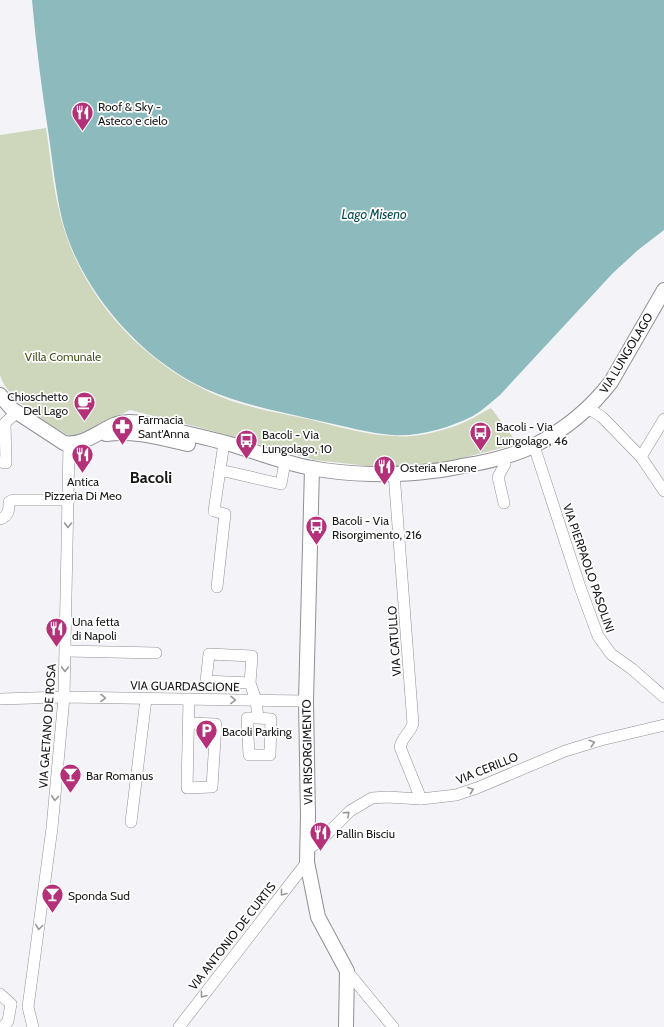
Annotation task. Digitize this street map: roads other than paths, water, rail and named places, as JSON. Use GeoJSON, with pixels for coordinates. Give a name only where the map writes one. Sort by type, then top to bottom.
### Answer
{"type":"FeatureCollection","features":[{"type":"Feature","properties":{"kind":"main road","name":"VIA LUNGOLAGO"},"geometry":{"type":"LineString","coordinates":[[69,444],[83,441],[98,435],[120,432],[224,447],[312,468],[349,473],[431,472],[503,457],[534,446],[577,418],[600,396],[611,382],[664,290]]}},
{"type":"Feature","properties":{"kind":"main road"},"geometry":{"type":"LineString","coordinates":[[0,395],[3,400],[17,412],[46,432],[64,443],[69,444]]}},
{"type":"Feature","properties":{"kind":"main road","name":"VIA RISORGIMENTO"},"geometry":{"type":"LineString","coordinates":[[312,468],[306,701],[307,855],[318,917],[347,971],[346,1027]]}},
{"type":"Feature","properties":{"kind":"street"},"geometry":{"type":"LineString","coordinates":[[588,408],[602,417],[641,457],[664,491]]}},
{"type":"Feature","properties":{"kind":"street"},"geometry":{"type":"LineString","coordinates":[[0,462],[6,463],[5,423],[17,412]]}},
{"type":"Feature","properties":{"kind":"street"},"geometry":{"type":"LineString","coordinates":[[641,457],[664,418]]}},
{"type":"Feature","properties":{"kind":"street","name":"VIA GAETANO DE ROSA"},"geometry":{"type":"LineString","coordinates":[[28,1008],[52,828],[64,697],[69,444]]}},
{"type":"Feature","properties":{"kind":"street","name":"VIA PIERPAOLO PASOLINI"},"geometry":{"type":"LineString","coordinates":[[534,446],[580,587],[598,636],[611,654],[632,669],[664,697]]}},
{"type":"Feature","properties":{"kind":"street"},"geometry":{"type":"LineString","coordinates":[[217,587],[224,514],[214,511],[224,447]]}},
{"type":"Feature","properties":{"kind":"street"},"geometry":{"type":"LineString","coordinates":[[503,457],[505,464],[498,477],[504,503]]}},
{"type":"Feature","properties":{"kind":"street"},"geometry":{"type":"LineString","coordinates":[[220,470],[281,484],[285,462]]}},
{"type":"Feature","properties":{"kind":"street","name":"VIA CATULLO"},"geometry":{"type":"LineString","coordinates":[[394,473],[413,724],[410,732],[402,739],[400,747],[420,799]]}},
{"type":"Feature","properties":{"kind":"street"},"geometry":{"type":"LineString","coordinates":[[0,519],[6,516],[8,513],[9,502],[13,500],[69,500]]}},
{"type":"Feature","properties":{"kind":"street"},"geometry":{"type":"LineString","coordinates":[[66,651],[156,653]]}},
{"type":"Feature","properties":{"kind":"street"},"geometry":{"type":"LineString","coordinates":[[250,683],[206,681],[209,654],[252,656],[250,683],[256,700],[258,718]]}},
{"type":"Feature","properties":{"kind":"street","name":"VIA GUARDASCIONE"},"geometry":{"type":"LineString","coordinates":[[0,699],[64,697],[306,701]]}},
{"type":"Feature","properties":{"kind":"street"},"geometry":{"type":"LineString","coordinates":[[131,822],[146,699]]}},
{"type":"Feature","properties":{"kind":"street"},"geometry":{"type":"LineString","coordinates":[[189,699],[187,788],[212,788],[216,724],[189,723]]}},
{"type":"Feature","properties":{"kind":"street","name":"VIA CERILLO"},"geometry":{"type":"LineString","coordinates":[[307,855],[350,811],[372,798],[387,797],[420,799],[456,795],[477,788],[565,751],[601,740],[664,725]]}},
{"type":"Feature","properties":{"kind":"street","name":"VIA ANTONIO DE CURTIS"},"geometry":{"type":"LineString","coordinates":[[179,1027],[307,855]]}},
{"type":"Feature","properties":{"kind":"street"},"geometry":{"type":"LineString","coordinates":[[347,971],[393,1027]]}},
{"type":"Feature","properties":{"kind":"street"},"geometry":{"type":"LineString","coordinates":[[0,994],[11,1004],[28,1008],[33,1027]]}},
{"type":"Feature","properties":{"kind":"street"},"geometry":{"type":"LineString","coordinates":[[3,1027],[8,1020],[11,1004]]}},
{"type":"Feature","properties":{"kind":"water","name":"Lago Miseno"},"geometry":{"type":"Polygon","coordinates":[[[32,0],[664,0],[664,230],[638,250],[613,273],[500,395],[484,409],[473,416],[444,428],[412,435],[383,434],[277,411],[220,395],[182,376],[159,361],[138,342],[118,321],[100,298],[84,274],[72,249],[63,223],[57,191],[39,68],[32,0]]]}},
{"type":"Feature","properties":{"kind":"place","name":"Roof & Sky - Asteco e cielo"},"geometry":{"type":"Point","coordinates":[83,132]}},
{"type":"Feature","properties":{"kind":"place","name":"Chioschetto Del Lago"},"geometry":{"type":"Point","coordinates":[84,422]}},
{"type":"Feature","properties":{"kind":"place","name":"Farmacia Sant'Anna"},"geometry":{"type":"Point","coordinates":[123,446]}},
{"type":"Feature","properties":{"kind":"place","name":"Bacoli - Via Lungolago, 46"},"geometry":{"type":"Point","coordinates":[481,452]}},
{"type":"Feature","properties":{"kind":"place","name":"Bacoli - Via Lungolago, 10"},"geometry":{"type":"Point","coordinates":[246,460]}},
{"type":"Feature","properties":{"kind":"place","name":"Antica Pizzeria Di Meo"},"geometry":{"type":"Point","coordinates":[83,474]}},
{"type":"Feature","properties":{"kind":"place","name":"Osteria Nerone"},"geometry":{"type":"Point","coordinates":[384,486]}},
{"type":"Feature","properties":{"kind":"place","name":"Bacoli - Via Risorgimento, 216"},"geometry":{"type":"Point","coordinates":[317,546]}},
{"type":"Feature","properties":{"kind":"place","name":"Una fetta di Napoli"},"geometry":{"type":"Point","coordinates":[56,648]}},
{"type":"Feature","properties":{"kind":"place","name":"Bacoli Parking"},"geometry":{"type":"Point","coordinates":[207,750]}},
{"type":"Feature","properties":{"kind":"place","name":"Bar Romanus"},"geometry":{"type":"Point","coordinates":[70,794]}},
{"type":"Feature","properties":{"kind":"place","name":"Pallin Bisciu"},"geometry":{"type":"Point","coordinates":[320,852]}},
{"type":"Feature","properties":{"kind":"place","name":"Sponda Sud"},"geometry":{"type":"Point","coordinates":[52,914]}},
{"type":"Feature","properties":{"kind":"district","name":"Bacoli"},"geometry":{"type":"Point","coordinates":[151,477]}},
{"type":"Feature","properties":{"kind":"park label","name":"Villa Comunale"},"geometry":{"type":"Point","coordinates":[63,356]}}]}
